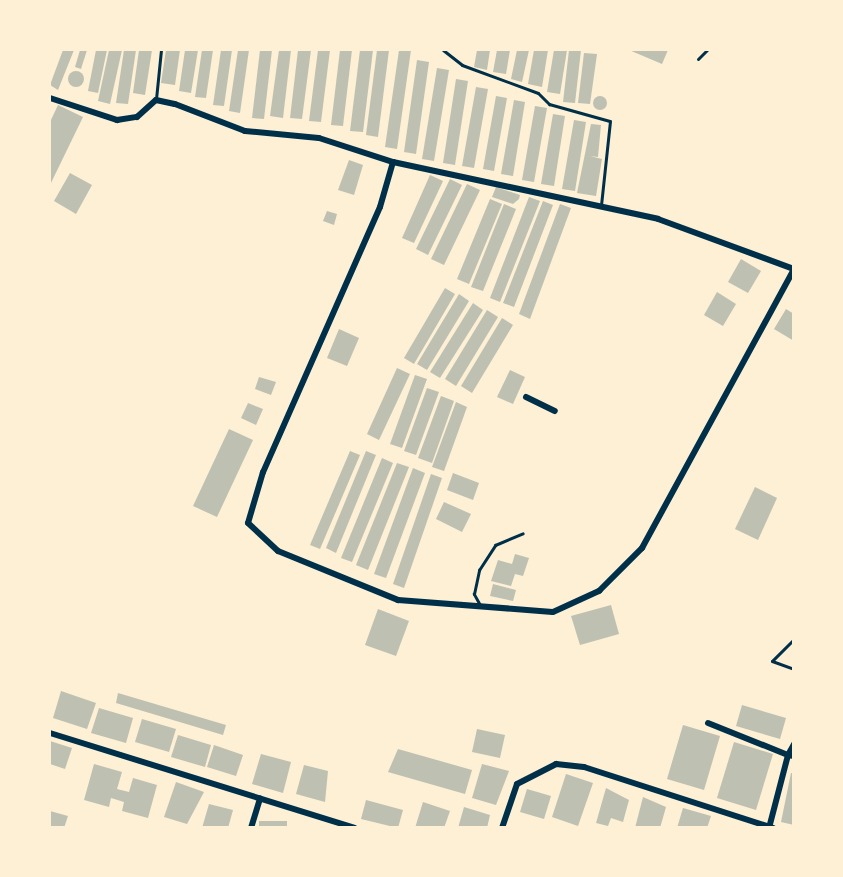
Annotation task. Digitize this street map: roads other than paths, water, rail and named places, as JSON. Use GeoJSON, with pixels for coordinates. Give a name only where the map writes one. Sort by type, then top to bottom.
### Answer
{"type":"FeatureCollection","features":[{"type":"Feature","properties":{"kind":"street"},"geometry":{"type":"LineString","coordinates":[[50,98],[128,120],[156,100],[245,131],[320,138],[393,162],[689,227],[794,269],[727,398],[632,562],[599,591],[554,612],[482,609],[398,600],[278,551],[248,523],[263,472],[380,207],[393,162]]}},
{"type":"Feature","properties":{"kind":"street"},"geometry":{"type":"LineString","coordinates":[[526,397],[555,411]]}},
{"type":"Feature","properties":{"kind":"street"},"geometry":{"type":"LineString","coordinates":[[708,723],[791,755]]}},
{"type":"Feature","properties":{"kind":"street"},"geometry":{"type":"LineString","coordinates":[[50,733],[355,828]]}},
{"type":"Feature","properties":{"kind":"street"},"geometry":{"type":"LineString","coordinates":[[502,828],[517,784],[556,764],[584,767],[770,827],[794,744]]}},
{"type":"Feature","properties":{"kind":"street"},"geometry":{"type":"LineString","coordinates":[[251,828],[260,798]]}},
{"type":"Feature","properties":{"kind":"lane"},"geometry":{"type":"LineString","coordinates":[[156,100],[161,50]]}},
{"type":"Feature","properties":{"kind":"lane"},"geometry":{"type":"LineString","coordinates":[[443,50],[462,65],[538,93],[549,104],[610,121],[601,207]]}},
{"type":"Feature","properties":{"kind":"lane"},"geometry":{"type":"LineString","coordinates":[[698,59],[707,50]]}},
{"type":"Feature","properties":{"kind":"lane"},"geometry":{"type":"LineString","coordinates":[[482,609],[474,594],[479,570],[495,545],[523,533]]}},
{"type":"Feature","properties":{"kind":"lane"},"geometry":{"type":"LineString","coordinates":[[794,639],[772,662],[794,669]]}}]}
